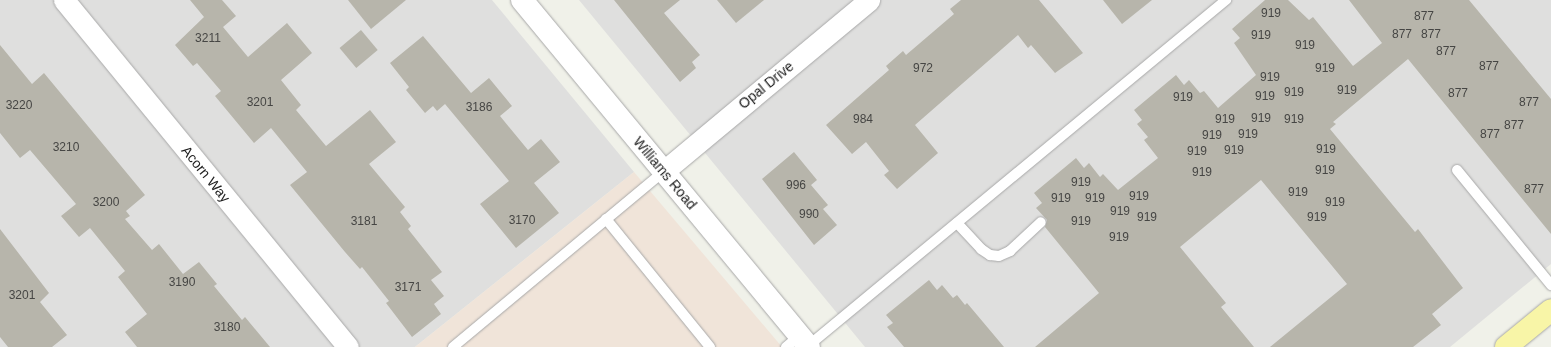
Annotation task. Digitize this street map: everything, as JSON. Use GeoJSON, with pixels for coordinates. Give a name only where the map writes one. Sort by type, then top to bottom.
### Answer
{"type":"FeatureCollection","features":[{"type":"Feature","properties":{"kind":"main road"},"geometry":{"type":"LineString","coordinates":[[1506,347],[1551,310]]}},
{"type":"Feature","properties":{"kind":"street","name":"Acorn Way"},"geometry":{"type":"LineString","coordinates":[[64,0],[348,347]]}},
{"type":"Feature","properties":{"kind":"street","name":"Williams Road"},"geometry":{"type":"LineString","coordinates":[[522,0],[664,171],[802,345]]}},
{"type":"Feature","properties":{"kind":"street","name":"Opal Drive"},"geometry":{"type":"LineString","coordinates":[[664,171],[869,0]]}},
{"type":"Feature","properties":{"kind":"lane"},"geometry":{"type":"LineString","coordinates":[[802,345],[957,223],[1226,0]]}},
{"type":"Feature","properties":{"kind":"lane"},"geometry":{"type":"LineString","coordinates":[[1457,170],[1551,285]]}},
{"type":"Feature","properties":{"kind":"lane"},"geometry":{"type":"LineString","coordinates":[[453,347],[664,171]]}},
{"type":"Feature","properties":{"kind":"lane"},"geometry":{"type":"LineString","coordinates":[[606,219],[710,347]]}},
{"type":"Feature","properties":{"kind":"lane"},"geometry":{"type":"LineString","coordinates":[[957,223],[981,249],[990,255],[999,256],[1010,251],[1041,222]]}},
{"type":"Feature","properties":{"kind":"shaded area"},"geometry":{"type":"Polygon","coordinates":[[[0,0],[492,0],[634,172],[415,347],[0,347],[0,0]]]}},
{"type":"Feature","properties":{"kind":"shaded area"},"geometry":{"type":"Polygon","coordinates":[[[579,0],[1551,0],[1551,264],[1450,347],[865,347],[579,0]]]}},
{"type":"Feature","properties":{"kind":"shaded area"},"geometry":{"type":"Polygon","coordinates":[[[634,172],[782,347],[415,347],[634,172]]]}},
{"type":"Feature","properties":{"kind":"building"},"geometry":{"type":"Polygon","coordinates":[[[190,0],[222,0],[236,16],[223,27],[248,57],[287,23],[312,53],[281,80],[301,105],[296,110],[326,146],[370,110],[396,142],[369,164],[405,207],[400,212],[411,226],[408,229],[442,272],[431,280],[444,296],[434,304],[441,314],[412,337],[386,303],[389,301],[362,267],[360,269],[345,252],[290,185],[307,172],[271,128],[254,143],[215,96],[221,91],[197,63],[193,66],[175,45],[204,17],[190,0]]]}},
{"type":"Feature","properties":{"kind":"building"},"geometry":{"type":"Polygon","coordinates":[[[348,0],[406,0],[371,29],[348,0]]]}},
{"type":"Feature","properties":{"kind":"building"},"geometry":{"type":"Polygon","coordinates":[[[614,0],[680,0],[664,13],[700,55],[692,62],[696,68],[680,82],[614,0]]]}},
{"type":"Feature","properties":{"kind":"building"},"geometry":{"type":"Polygon","coordinates":[[[717,0],[764,0],[736,23],[717,0]]]}},
{"type":"Feature","properties":{"kind":"building"},"geometry":{"type":"Polygon","coordinates":[[[961,0],[1039,0],[1083,53],[1055,73],[1031,45],[1028,48],[1018,35],[915,125],[938,153],[897,189],[884,175],[889,171],[866,142],[852,154],[826,125],[889,70],[886,66],[903,51],[906,55],[954,14],[950,9],[961,0]]]}},
{"type":"Feature","properties":{"kind":"building"},"geometry":{"type":"Polygon","coordinates":[[[1103,0],[1152,0],[1122,24],[1103,0]]]}},
{"type":"Feature","properties":{"kind":"building"},"geometry":{"type":"Polygon","coordinates":[[[1265,0],[1288,0],[1309,20],[1313,17],[1353,66],[1382,43],[1349,0],[1469,0],[1551,99],[1551,234],[1408,59],[1333,122],[1336,124],[1330,129],[1415,232],[1418,229],[1463,288],[1432,314],[1441,325],[1413,347],[1270,347],[1347,284],[1261,180],[1180,247],[1226,303],[1221,307],[1254,347],[1035,347],[1099,293],[1045,227],[1047,220],[1036,208],[1042,203],[1034,193],[1076,158],[1084,168],[1089,163],[1100,177],[1103,174],[1118,190],[1158,158],[1144,140],[1148,137],[1137,124],[1142,120],[1134,110],[1176,75],[1184,85],[1189,80],[1200,93],[1204,91],[1218,108],[1256,75],[1234,43],[1240,38],[1232,29],[1265,0]]]}},
{"type":"Feature","properties":{"kind":"building"},"geometry":{"type":"Polygon","coordinates":[[[361,30],[378,50],[356,68],[340,48],[361,30]]]}},
{"type":"Feature","properties":{"kind":"building"},"geometry":{"type":"Polygon","coordinates":[[[423,36],[471,93],[489,78],[512,106],[500,116],[528,150],[541,139],[560,162],[534,183],[559,213],[516,248],[480,204],[509,181],[445,104],[437,111],[433,106],[425,113],[406,90],[409,87],[390,63],[423,36]]]}},
{"type":"Feature","properties":{"kind":"building"},"geometry":{"type":"Polygon","coordinates":[[[0,45],[32,84],[44,73],[145,195],[126,211],[130,216],[125,219],[152,250],[159,244],[183,274],[199,262],[217,284],[214,286],[242,320],[245,317],[270,347],[137,347],[125,332],[147,314],[118,277],[125,271],[90,228],[79,237],[61,216],[76,204],[30,150],[20,158],[0,133],[0,45]]]}},
{"type":"Feature","properties":{"kind":"building"},"geometry":{"type":"Polygon","coordinates":[[[794,152],[817,180],[811,185],[828,205],[823,209],[837,225],[814,245],[762,179],[794,152]]]}},
{"type":"Feature","properties":{"kind":"building"},"geometry":{"type":"Polygon","coordinates":[[[0,229],[49,293],[40,302],[67,335],[52,347],[8,347],[0,337],[0,229]]]}},
{"type":"Feature","properties":{"kind":"building"},"geometry":{"type":"Polygon","coordinates":[[[929,280],[937,290],[942,285],[953,298],[957,295],[965,305],[967,303],[1004,347],[904,347],[887,327],[893,323],[886,315],[929,280]]]}}]}
